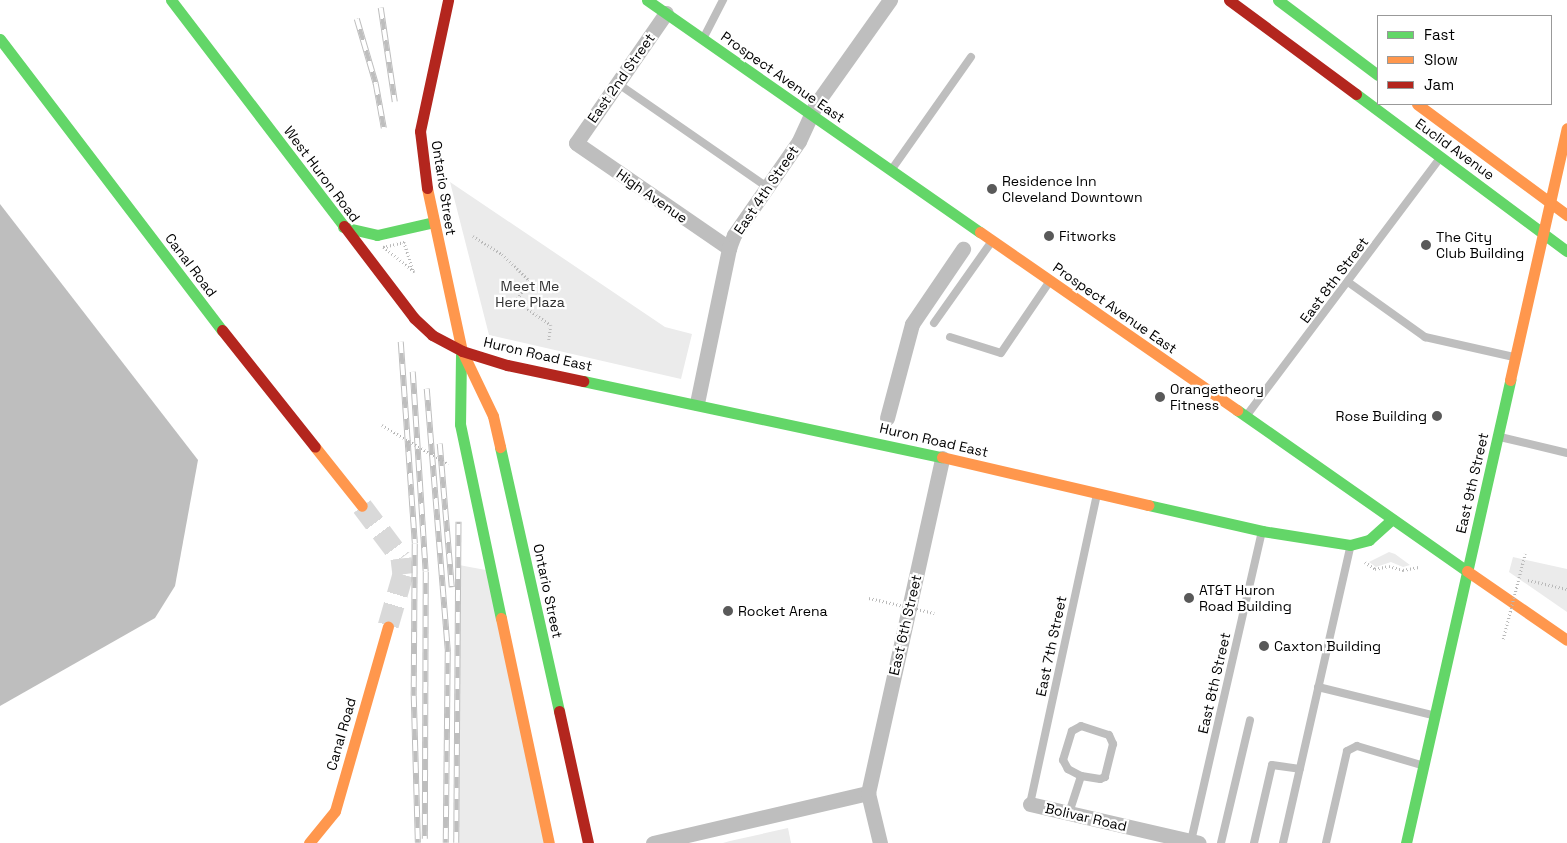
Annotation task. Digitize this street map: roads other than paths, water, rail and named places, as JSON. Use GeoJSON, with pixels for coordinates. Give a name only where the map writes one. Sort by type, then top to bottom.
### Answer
{"type":"FeatureCollection","features":[{"type":"Feature","properties":{"kind":"street","name":"West Huron Road"},"geometry":{"type":"LineString","coordinates":[[171,0],[343,227],[420,324],[440,340],[462,351]]}},
{"type":"Feature","properties":{"kind":"street","name":"Ontario Street"},"geometry":{"type":"LineString","coordinates":[[448,0],[420,131],[421,158],[462,351],[493,416],[588,843]]}},
{"type":"Feature","properties":{"kind":"street","name":"Prospect Avenue East"},"geometry":{"type":"LineString","coordinates":[[647,0],[1567,640]]}},
{"type":"Feature","properties":{"kind":"street","name":"East 4th Street"},"geometry":{"type":"LineString","coordinates":[[697,403],[729,248],[767,187],[799,141],[810,114],[890,0]]}},
{"type":"Feature","properties":{"kind":"street","name":"Euclid Avenue"},"geometry":{"type":"LineString","coordinates":[[1229,0],[1567,251]]}},
{"type":"Feature","properties":{"kind":"street"},"geometry":{"type":"LineString","coordinates":[[1278,0],[1377,74]]}},
{"type":"Feature","properties":{"kind":"street","name":"East 2nd Street"},"geometry":{"type":"LineString","coordinates":[[576,143],[666,13]]}},
{"type":"Feature","properties":{"kind":"street","name":"Canal Road"},"geometry":{"type":"LineString","coordinates":[[0,39],[200,302],[362,506]]}},
{"type":"Feature","properties":{"kind":"street","name":"Euclid Avenue"},"geometry":{"type":"LineString","coordinates":[[1418,105],[1567,215]]}},
{"type":"Feature","properties":{"kind":"street","name":"East 9th Street"},"geometry":{"type":"LineString","coordinates":[[1406,843],[1567,128]]}},
{"type":"Feature","properties":{"kind":"street","name":"High Avenue"},"geometry":{"type":"LineString","coordinates":[[576,143],[729,248]]}},
{"type":"Feature","properties":{"kind":"street"},"geometry":{"type":"LineString","coordinates":[[343,227],[377,235],[434,222]]}},
{"type":"Feature","properties":{"kind":"street"},"geometry":{"type":"LineString","coordinates":[[887,418],[912,324],[963,250]]}},
{"type":"Feature","properties":{"kind":"street","name":"Ontario Street"},"geometry":{"type":"LineString","coordinates":[[462,351],[460,424],[549,843]]}},
{"type":"Feature","properties":{"kind":"street","name":"Huron Road East"},"geometry":{"type":"LineString","coordinates":[[462,351],[507,365],[697,403],[1262,531],[1350,545],[1370,540],[1392,519]]}},
{"type":"Feature","properties":{"kind":"street","name":"East 6th Street"},"geometry":{"type":"LineString","coordinates":[[880,843],[868,793],[942,458]]}},
{"type":"Feature","properties":{"kind":"street","name":"Canal Road"},"geometry":{"type":"LineString","coordinates":[[310,843],[335,811],[388,626]]}},
{"type":"Feature","properties":{"kind":"street"},"geometry":{"type":"LineString","coordinates":[[653,843],[868,793]]}},
{"type":"Feature","properties":{"kind":"street","name":"Bolivar Road"},"geometry":{"type":"LineString","coordinates":[[1030,804],[1195,842]]}},
{"type":"Feature","properties":{"kind":"lane"},"geometry":{"type":"LineString","coordinates":[[703,39],[723,0]]}},
{"type":"Feature","properties":{"kind":"lane"},"geometry":{"type":"LineString","coordinates":[[890,170],[971,57]]}},
{"type":"Feature","properties":{"kind":"lane"},"geometry":{"type":"LineString","coordinates":[[617,83],[767,187]]}},
{"type":"Feature","properties":{"kind":"lane","name":"East 8th Street"},"geometry":{"type":"LineString","coordinates":[[1246,417],[1441,157]]}},
{"type":"Feature","properties":{"kind":"lane"},"geometry":{"type":"LineString","coordinates":[[934,323],[992,241]]}},
{"type":"Feature","properties":{"kind":"lane"},"geometry":{"type":"LineString","coordinates":[[950,336],[1001,353],[1050,282]]}},
{"type":"Feature","properties":{"kind":"lane"},"geometry":{"type":"LineString","coordinates":[[1348,282],[1425,337],[1516,357]]}},
{"type":"Feature","properties":{"kind":"lane"},"geometry":{"type":"LineString","coordinates":[[1498,436],[1567,453]]}},
{"type":"Feature","properties":{"kind":"lane","name":"East 7th Street"},"geometry":{"type":"LineString","coordinates":[[1030,804],[1098,494]]}},
{"type":"Feature","properties":{"kind":"lane","name":"East 8th Street"},"geometry":{"type":"LineString","coordinates":[[1195,842],[1262,531]]}},
{"type":"Feature","properties":{"kind":"lane"},"geometry":{"type":"LineString","coordinates":[[1283,843],[1350,545]]}},
{"type":"Feature","properties":{"kind":"lane"},"geometry":{"type":"LineString","coordinates":[[1318,687],[1434,715]]}},
{"type":"Feature","properties":{"kind":"lane"},"geometry":{"type":"LineString","coordinates":[[1221,843],[1250,720]]}},
{"type":"Feature","properties":{"kind":"lane"},"geometry":{"type":"LineString","coordinates":[[1081,726],[1109,735],[1113,744],[1104,776],[1100,779],[1081,776],[1068,769],[1063,760],[1072,731],[1081,726]]}},
{"type":"Feature","properties":{"kind":"lane"},"geometry":{"type":"LineString","coordinates":[[1326,843],[1347,751],[1357,746],[1423,765]]}},
{"type":"Feature","properties":{"kind":"lane"},"geometry":{"type":"LineString","coordinates":[[1254,843],[1272,765],[1300,769]]}},
{"type":"Feature","properties":{"kind":"lane"},"geometry":{"type":"LineString","coordinates":[[1069,813],[1081,776]]}},
{"type":"Feature","properties":{"kind":"tunnel"},"geometry":{"type":"LineString","coordinates":[[362,506],[401,558],[403,574],[388,626]]}},
{"type":"Feature","properties":{"kind":"railway"},"geometry":{"type":"LineString","coordinates":[[381,8],[395,102]]}},
{"type":"Feature","properties":{"kind":"railway"},"geometry":{"type":"LineString","coordinates":[[357,19],[376,84],[384,128]]}},
{"type":"Feature","properties":{"kind":"railway"},"geometry":{"type":"LineString","coordinates":[[401,342],[415,544],[414,696],[418,843]]}},
{"type":"Feature","properties":{"kind":"railway"},"geometry":{"type":"LineString","coordinates":[[413,372],[426,572],[425,839]]}},
{"type":"Feature","properties":{"kind":"railway"},"geometry":{"type":"LineString","coordinates":[[427,389],[448,652],[446,843]]}},
{"type":"Feature","properties":{"kind":"railway"},"geometry":{"type":"LineString","coordinates":[[440,444],[452,588]]}},
{"type":"Feature","properties":{"kind":"railway"},"geometry":{"type":"LineString","coordinates":[[456,843],[458,522]]}},
{"type":"Feature","properties":{"kind":"place","name":"Residence Inn Cleveland Downtown"},"geometry":{"type":"Point","coordinates":[992,189]}},
{"type":"Feature","properties":{"kind":"place","name":"Fitworks"},"geometry":{"type":"Point","coordinates":[1049,236]}},
{"type":"Feature","properties":{"kind":"place","name":"The City Club Building"},"geometry":{"type":"Point","coordinates":[1426,245]}},
{"type":"Feature","properties":{"kind":"place","name":"Orangetheory Fitness"},"geometry":{"type":"Point","coordinates":[1160,397]}},
{"type":"Feature","properties":{"kind":"place","name":"Rose Building"},"geometry":{"type":"Point","coordinates":[1437,416]}},
{"type":"Feature","properties":{"kind":"place","name":"AT&T Huron Road Building"},"geometry":{"type":"Point","coordinates":[1189,598]}},
{"type":"Feature","properties":{"kind":"place","name":"Rocket Arena"},"geometry":{"type":"Point","coordinates":[728,611]}},
{"type":"Feature","properties":{"kind":"place","name":"Caxton Building"},"geometry":{"type":"Point","coordinates":[1264,646]}},
{"type":"Feature","properties":{"kind":"park label","name":"Meet Me Here Plaza"},"geometry":{"type":"Point","coordinates":[530,294]}}]}
